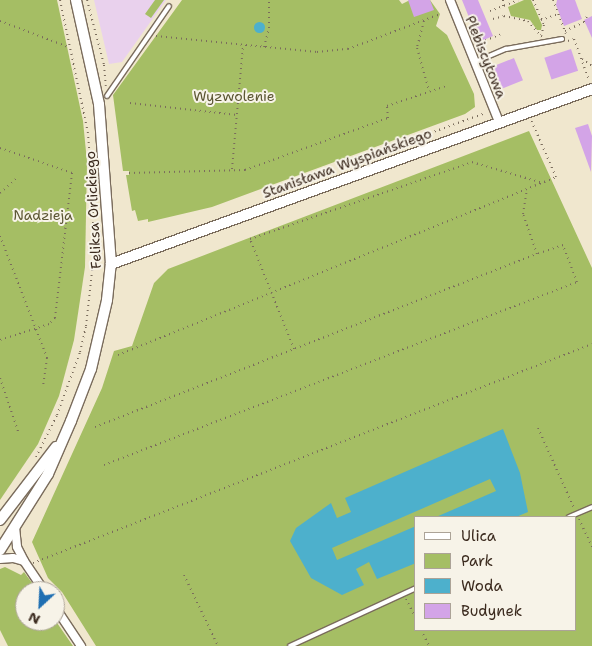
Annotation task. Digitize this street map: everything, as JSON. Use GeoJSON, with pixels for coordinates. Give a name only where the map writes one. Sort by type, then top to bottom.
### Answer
{"type":"FeatureCollection","features":[{"type":"Feature","properties":{"kind":"street","name":"Feliksa Orlickiego"},"geometry":{"type":"LineString","coordinates":[[0,550],[48,474],[90,369],[107,300],[111,264],[99,104],[76,0]]}},
{"type":"Feature","properties":{"kind":"street","name":"Plebiscytowa"},"geometry":{"type":"LineString","coordinates":[[450,0],[499,122]]}},
{"type":"Feature","properties":{"kind":"street","name":"Stanisława Wyspiańskiego"},"geometry":{"type":"LineString","coordinates":[[111,264],[499,122],[591,84]]}},
{"type":"Feature","properties":{"kind":"street","name":"Feliksa Orlickiego"},"geometry":{"type":"LineString","coordinates":[[0,520],[60,443]]}},
{"type":"Feature","properties":{"kind":"street"},"geometry":{"type":"LineString","coordinates":[[15,527],[17,548],[37,581]]}},
{"type":"Feature","properties":{"kind":"street"},"geometry":{"type":"LineString","coordinates":[[0,559],[13,558],[24,561]]}},
{"type":"Feature","properties":{"kind":"street"},"geometry":{"type":"LineString","coordinates":[[65,622],[81,646]]}},
{"type":"Feature","properties":{"kind":"lane"},"geometry":{"type":"LineString","coordinates":[[107,96],[170,6]]}},
{"type":"Feature","properties":{"kind":"lane"},"geometry":{"type":"LineString","coordinates":[[475,62],[506,49],[561,41]]}},
{"type":"Feature","properties":{"kind":"lane"},"geometry":{"type":"LineString","coordinates":[[571,516],[592,507]]}},
{"type":"Feature","properties":{"kind":"lane"},"geometry":{"type":"LineString","coordinates":[[290,646],[414,589]]}},
{"type":"Feature","properties":{"kind":"path"},"geometry":{"type":"LineString","coordinates":[[35,459],[58,415],[80,352],[86,326],[93,263],[93,203],[88,132],[60,0]]}},
{"type":"Feature","properties":{"kind":"path"},"geometry":{"type":"LineString","coordinates":[[87,0],[104,64],[107,96]]}},
{"type":"Feature","properties":{"kind":"path"},"geometry":{"type":"LineString","coordinates":[[264,46],[269,28],[269,0]]}},
{"type":"Feature","properties":{"kind":"path"},"geometry":{"type":"LineString","coordinates":[[503,0],[504,6]]}},
{"type":"Feature","properties":{"kind":"path"},"geometry":{"type":"LineString","coordinates":[[490,11],[518,0]]}},
{"type":"Feature","properties":{"kind":"path"},"geometry":{"type":"LineString","coordinates":[[532,0],[545,28],[541,36]]}},
{"type":"Feature","properties":{"kind":"path"},"geometry":{"type":"LineString","coordinates":[[553,0],[568,41]]}},
{"type":"Feature","properties":{"kind":"path"},"geometry":{"type":"LineString","coordinates":[[156,36],[317,52],[348,49],[440,14],[424,21],[417,48],[430,92]]}},
{"type":"Feature","properties":{"kind":"path"},"geometry":{"type":"LineString","coordinates":[[542,20],[558,14]]}},
{"type":"Feature","properties":{"kind":"path"},"geometry":{"type":"LineString","coordinates":[[565,31],[584,22],[588,14]]}},
{"type":"Feature","properties":{"kind":"path"},"geometry":{"type":"LineString","coordinates":[[493,19],[504,16],[528,22],[541,36],[545,44]]}},
{"type":"Feature","properties":{"kind":"path"},"geometry":{"type":"LineString","coordinates":[[0,21],[68,47]]}},
{"type":"Feature","properties":{"kind":"path"},"geometry":{"type":"LineString","coordinates":[[476,44],[500,35]]}},
{"type":"Feature","properties":{"kind":"path"},"geometry":{"type":"LineString","coordinates":[[561,41],[574,39],[591,84]]}},
{"type":"Feature","properties":{"kind":"path"},"geometry":{"type":"LineString","coordinates":[[232,170],[243,44]]}},
{"type":"Feature","properties":{"kind":"path"},"geometry":{"type":"LineString","coordinates":[[581,59],[592,66]]}},
{"type":"Feature","properties":{"kind":"path"},"geometry":{"type":"LineString","coordinates":[[130,173],[245,170],[388,118],[387,106],[446,86]]}},
{"type":"Feature","properties":{"kind":"path"},"geometry":{"type":"LineString","coordinates":[[130,103],[237,115]]}},
{"type":"Feature","properties":{"kind":"path"},"geometry":{"type":"LineString","coordinates":[[364,157],[484,114]]}},
{"type":"Feature","properties":{"kind":"path"},"geometry":{"type":"LineString","coordinates":[[118,355],[556,178],[530,118]]}},
{"type":"Feature","properties":{"kind":"path"},"geometry":{"type":"LineString","coordinates":[[0,148],[72,173],[55,318],[36,328],[0,340]]}},
{"type":"Feature","properties":{"kind":"path"},"geometry":{"type":"LineString","coordinates":[[294,349],[250,239],[472,162],[543,183]]}},
{"type":"Feature","properties":{"kind":"path"},"geometry":{"type":"LineString","coordinates":[[0,193],[18,177]]}},
{"type":"Feature","properties":{"kind":"path"},"geometry":{"type":"LineString","coordinates":[[527,190],[523,214],[537,254]]}},
{"type":"Feature","properties":{"kind":"path"},"geometry":{"type":"LineString","coordinates":[[0,236],[47,358],[43,388]]}},
{"type":"Feature","properties":{"kind":"path"},"geometry":{"type":"LineString","coordinates":[[95,427],[563,245],[577,282],[104,465]]}},
{"type":"Feature","properties":{"kind":"path"},"geometry":{"type":"LineString","coordinates":[[32,563],[592,344]]}},
{"type":"Feature","properties":{"kind":"path"},"geometry":{"type":"LineString","coordinates":[[0,378],[19,434]]}},
{"type":"Feature","properties":{"kind":"path"},"geometry":{"type":"LineString","coordinates":[[538,428],[592,546]]}},
{"type":"Feature","properties":{"kind":"path"},"geometry":{"type":"LineString","coordinates":[[184,574],[218,646]]}},
{"type":"Feature","properties":{"kind":"path"},"geometry":{"type":"LineString","coordinates":[[404,594],[414,615]]}},
{"type":"Feature","properties":{"kind":"path"},"geometry":{"type":"LineString","coordinates":[[422,631],[429,646]]}},
{"type":"Feature","properties":{"kind":"shaded area"},"geometry":{"type":"Polygon","coordinates":[[[94,0],[166,0],[122,62],[109,64],[94,0]]]}},
{"type":"Feature","properties":{"kind":"green space","name":"Nadzieja"},"geometry":{"type":"Polygon","coordinates":[[[0,0],[57,0],[83,121],[87,162],[85,267],[74,340],[59,396],[38,444],[0,500],[0,0]]]}},
{"type":"Feature","properties":{"kind":"green space"},"geometry":{"type":"Polygon","coordinates":[[[155,0],[164,0],[151,18],[145,14],[155,0]]]}},
{"type":"Feature","properties":{"kind":"green space","name":"Wyzwolenie"},"geometry":{"type":"Polygon","coordinates":[[[182,0],[399,0],[402,4],[410,0],[430,0],[440,14],[436,26],[447,35],[474,94],[475,107],[465,114],[212,207],[148,222],[148,219],[138,221],[135,210],[132,211],[126,175],[129,175],[129,171],[123,171],[113,95],[182,0]]]}},
{"type":"Feature","properties":{"kind":"green space"},"geometry":{"type":"Polygon","coordinates":[[[524,0],[531,0],[542,25],[541,30],[537,30],[530,20],[511,16],[508,7],[524,0]]]}},
{"type":"Feature","properties":{"kind":"green space"},"geometry":{"type":"Polygon","coordinates":[[[529,131],[592,268],[592,646],[96,646],[65,597],[65,581],[51,581],[48,578],[32,542],[102,388],[114,351],[132,346],[154,283],[168,269],[529,131]]]}},
{"type":"Feature","properties":{"kind":"green space"},"geometry":{"type":"Polygon","coordinates":[[[5,567],[21,575],[24,572],[31,581],[15,581],[15,631],[63,631],[73,646],[8,646],[0,630],[0,569],[5,567]]]}},
{"type":"Feature","properties":{"kind":"water"},"geometry":{"type":"Polygon","coordinates":[[[259,21],[265,27],[259,33],[253,27],[259,21]]]}},
{"type":"Feature","properties":{"kind":"water"},"geometry":{"type":"Polygon","coordinates":[[[503,429],[520,473],[528,512],[518,516],[438,516],[496,491],[490,479],[332,548],[337,560],[414,527],[414,564],[377,579],[369,562],[356,569],[364,585],[342,595],[311,578],[290,541],[296,528],[331,503],[337,518],[351,512],[345,498],[503,429]]]}},
{"type":"Feature","properties":{"kind":"building"},"geometry":{"type":"Polygon","coordinates":[[[408,0],[430,0],[434,10],[414,17],[408,0]]]}},
{"type":"Feature","properties":{"kind":"building"},"geometry":{"type":"Polygon","coordinates":[[[462,0],[478,0],[493,36],[479,42],[462,0]]]}},
{"type":"Feature","properties":{"kind":"building"},"geometry":{"type":"Polygon","coordinates":[[[557,0],[575,0],[582,19],[564,26],[556,5],[557,0]]]}},
{"type":"Feature","properties":{"kind":"building"},"geometry":{"type":"Polygon","coordinates":[[[592,16],[592,38],[584,20],[592,16]]]}},
{"type":"Feature","properties":{"kind":"building"},"geometry":{"type":"Polygon","coordinates":[[[571,49],[578,71],[551,80],[544,58],[571,49]]]}},
{"type":"Feature","properties":{"kind":"building"},"geometry":{"type":"Polygon","coordinates":[[[514,58],[523,80],[498,90],[489,68],[514,58]]]}},
{"type":"Feature","properties":{"kind":"building"},"geometry":{"type":"Polygon","coordinates":[[[588,124],[592,136],[591,172],[575,128],[588,124]]]}}]}
